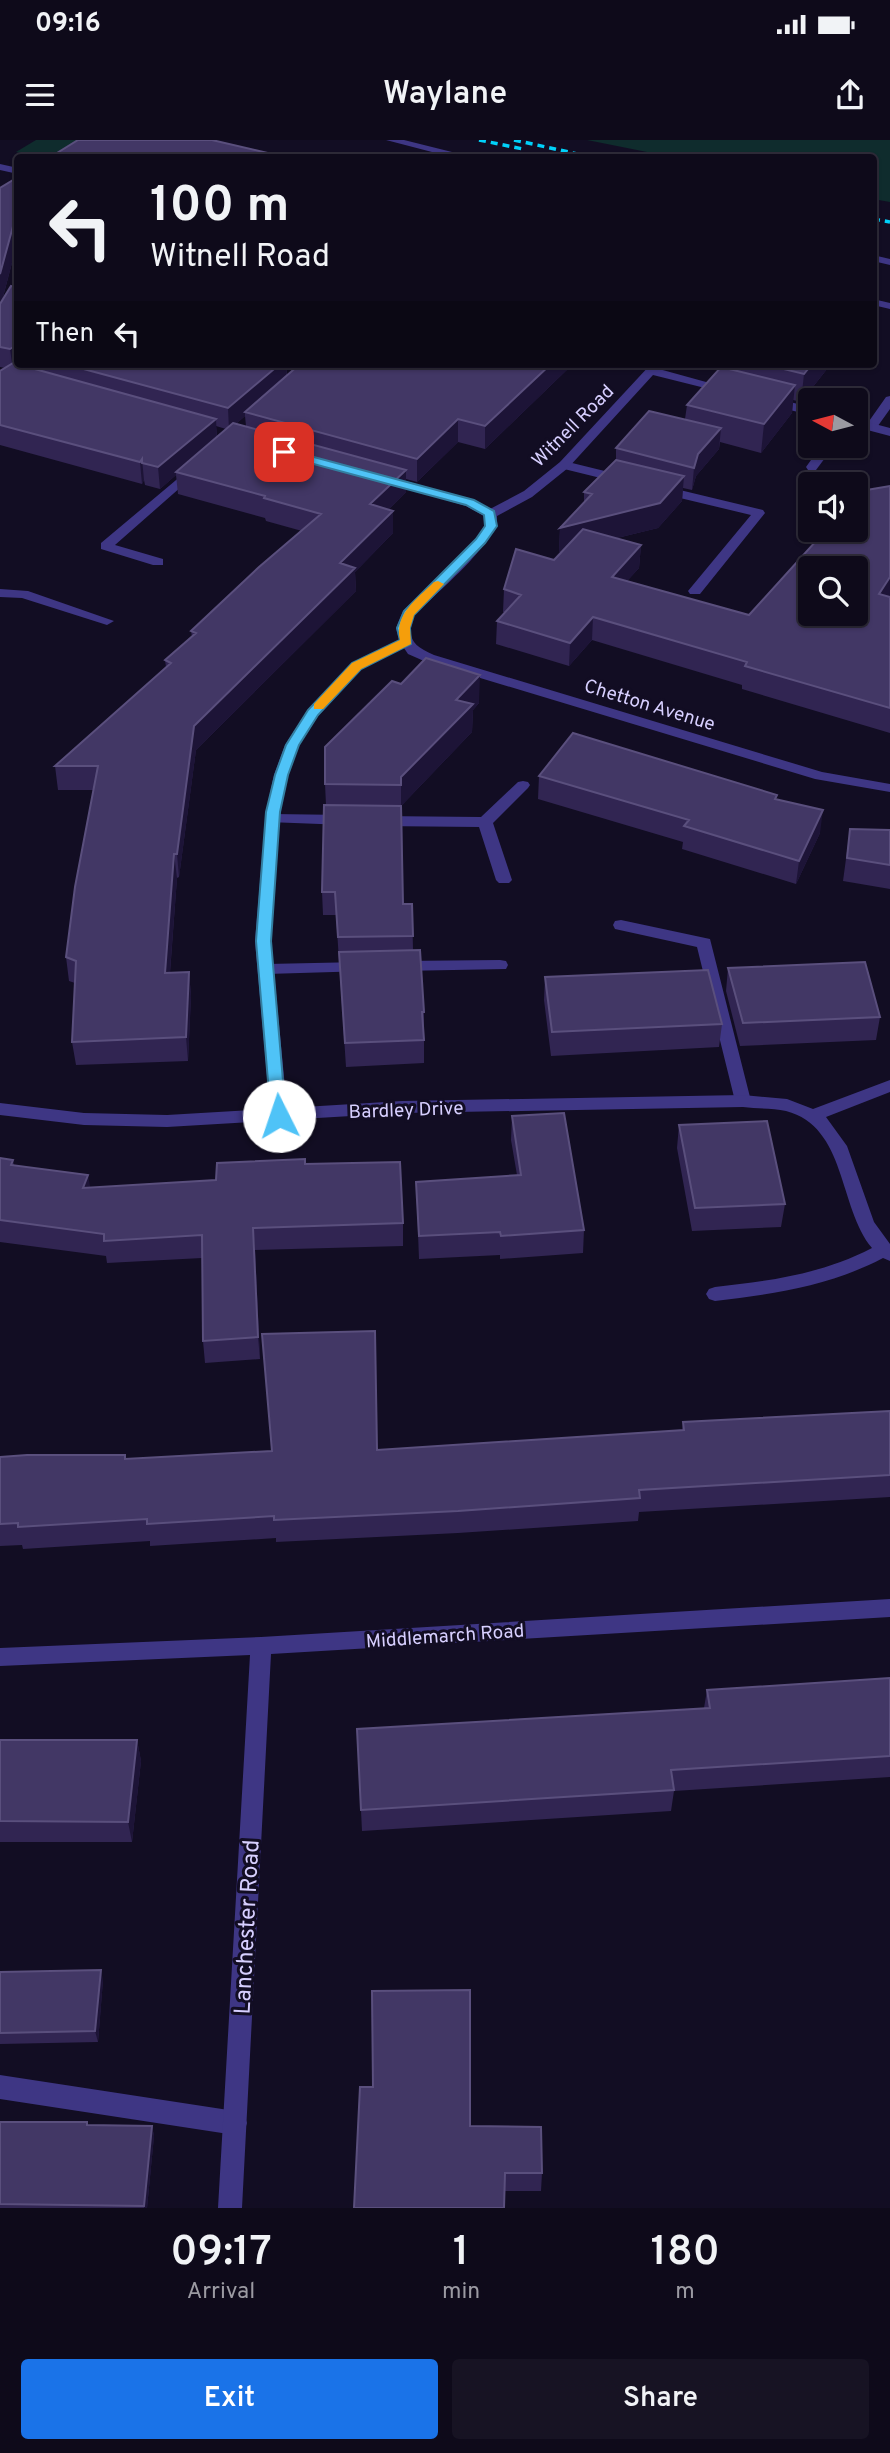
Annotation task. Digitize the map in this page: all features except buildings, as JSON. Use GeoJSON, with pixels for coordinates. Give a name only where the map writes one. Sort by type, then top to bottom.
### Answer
{"type":"FeatureCollection","features":[{"type":"Feature","properties":{"kind":"street"},"geometry":{"type":"LineString","coordinates":[[391,140],[453,154]]}},
{"type":"Feature","properties":{"kind":"street","name":"Witnell Road"},"geometry":{"type":"LineString","coordinates":[[489,514],[528,494],[564,465],[653,368]]}},
{"type":"Feature","properties":{"kind":"street"},"geometry":{"type":"LineString","coordinates":[[657,368],[744,394]]}},
{"type":"Feature","properties":{"kind":"street"},"geometry":{"type":"LineString","coordinates":[[757,398],[798,408]]}},
{"type":"Feature","properties":{"kind":"street"},"geometry":{"type":"LineString","coordinates":[[871,427],[890,400]]}},
{"type":"Feature","properties":{"kind":"street"},"geometry":{"type":"LineString","coordinates":[[868,426],[890,432]]}},
{"type":"Feature","properties":{"kind":"street"},"geometry":{"type":"LineString","coordinates":[[811,467],[818,458]]}},
{"type":"Feature","properties":{"kind":"street"},"geometry":{"type":"LineString","coordinates":[[158,562],[106,546],[205,461]]}},
{"type":"Feature","properties":{"kind":"street"},"geometry":{"type":"LineString","coordinates":[[564,465],[759,513],[695,591]]}},
{"type":"Feature","properties":{"kind":"street"},"geometry":{"type":"LineString","coordinates":[[279,1116],[263,941],[273,819],[281,775],[292,745],[313,713],[357,666],[406,642],[403,628],[408,614],[481,541],[491,526],[489,514],[470,503],[364,474]]}},
{"type":"Feature","properties":{"kind":"street"},"geometry":{"type":"LineString","coordinates":[[0,593],[23,594],[107,621]]}},
{"type":"Feature","properties":{"kind":"street","name":"Chetton Avenue"},"geometry":{"type":"LineString","coordinates":[[406,642],[414,651],[429,658],[820,776],[890,789]]}},
{"type":"Feature","properties":{"kind":"street"},"geometry":{"type":"LineString","coordinates":[[273,819],[485,822],[523,785]]}},
{"type":"Feature","properties":{"kind":"street"},"geometry":{"type":"LineString","coordinates":[[485,822],[504,880]]}},
{"type":"Feature","properties":{"kind":"street"},"geometry":{"type":"LineString","coordinates":[[621,925],[704,943],[743,1101]]}},
{"type":"Feature","properties":{"kind":"street"},"geometry":{"type":"LineString","coordinates":[[267,969],[500,965]]}},
{"type":"Feature","properties":{"kind":"street"},"geometry":{"type":"LineString","coordinates":[[811,1116],[890,1086]]}},
{"type":"Feature","properties":{"kind":"street","name":"Bardley Drive"},"geometry":{"type":"LineString","coordinates":[[0,1109],[83,1119],[167,1121],[402,1107],[743,1101],[788,1106],[811,1116],[827,1128],[839,1143],[864,1224],[887,1252],[828,1277],[796,1285],[715,1294]]}},
{"type":"Feature","properties":{"kind":"street","name":"Middlemarch Road"},"geometry":{"type":"LineString","coordinates":[[0,1657],[261,1646],[890,1608]]}},
{"type":"Feature","properties":{"kind":"street","name":"Lanchester Road"},"geometry":{"type":"LineString","coordinates":[[230,2208],[261,1646]]}},
{"type":"Feature","properties":{"kind":"street"},"geometry":{"type":"LineString","coordinates":[[0,2087],[235,2123]]}},
{"type":"Feature","properties":{"kind":"green space"},"geometry":{"type":"Polygon","coordinates":[[[36,140],[116,140],[93,154],[16,152],[36,140]]]}},
{"type":"Feature","properties":{"kind":"green space"},"geometry":{"type":"Polygon","coordinates":[[[587,140],[890,140],[890,202],[877,200],[877,154],[657,154],[587,140]]]}},
{"type":"Feature","properties":{"kind":"railway"},"geometry":{"type":"LineString","coordinates":[[479,140],[523,149]]}},
{"type":"Feature","properties":{"kind":"railway"},"geometry":{"type":"LineString","coordinates":[[514,140],[578,154]]}},
{"type":"Feature","properties":{"kind":"railway"},"geometry":{"type":"LineString","coordinates":[[877,220],[890,222]]}},
{"type":"Feature","properties":{"kind":"slow traffic"},"geometry":{"type":"LineString","coordinates":[[318,707],[357,666],[406,642],[403,628],[408,614],[438,584]]}},
{"type":"Feature","properties":{"kind":"route"},"geometry":{"type":"LineString","coordinates":[[279,1116],[263,941],[273,812],[281,775],[292,745],[313,713],[357,666],[406,642],[403,628],[408,614],[481,541],[491,526],[489,514],[470,503],[284,452]]}}]}
